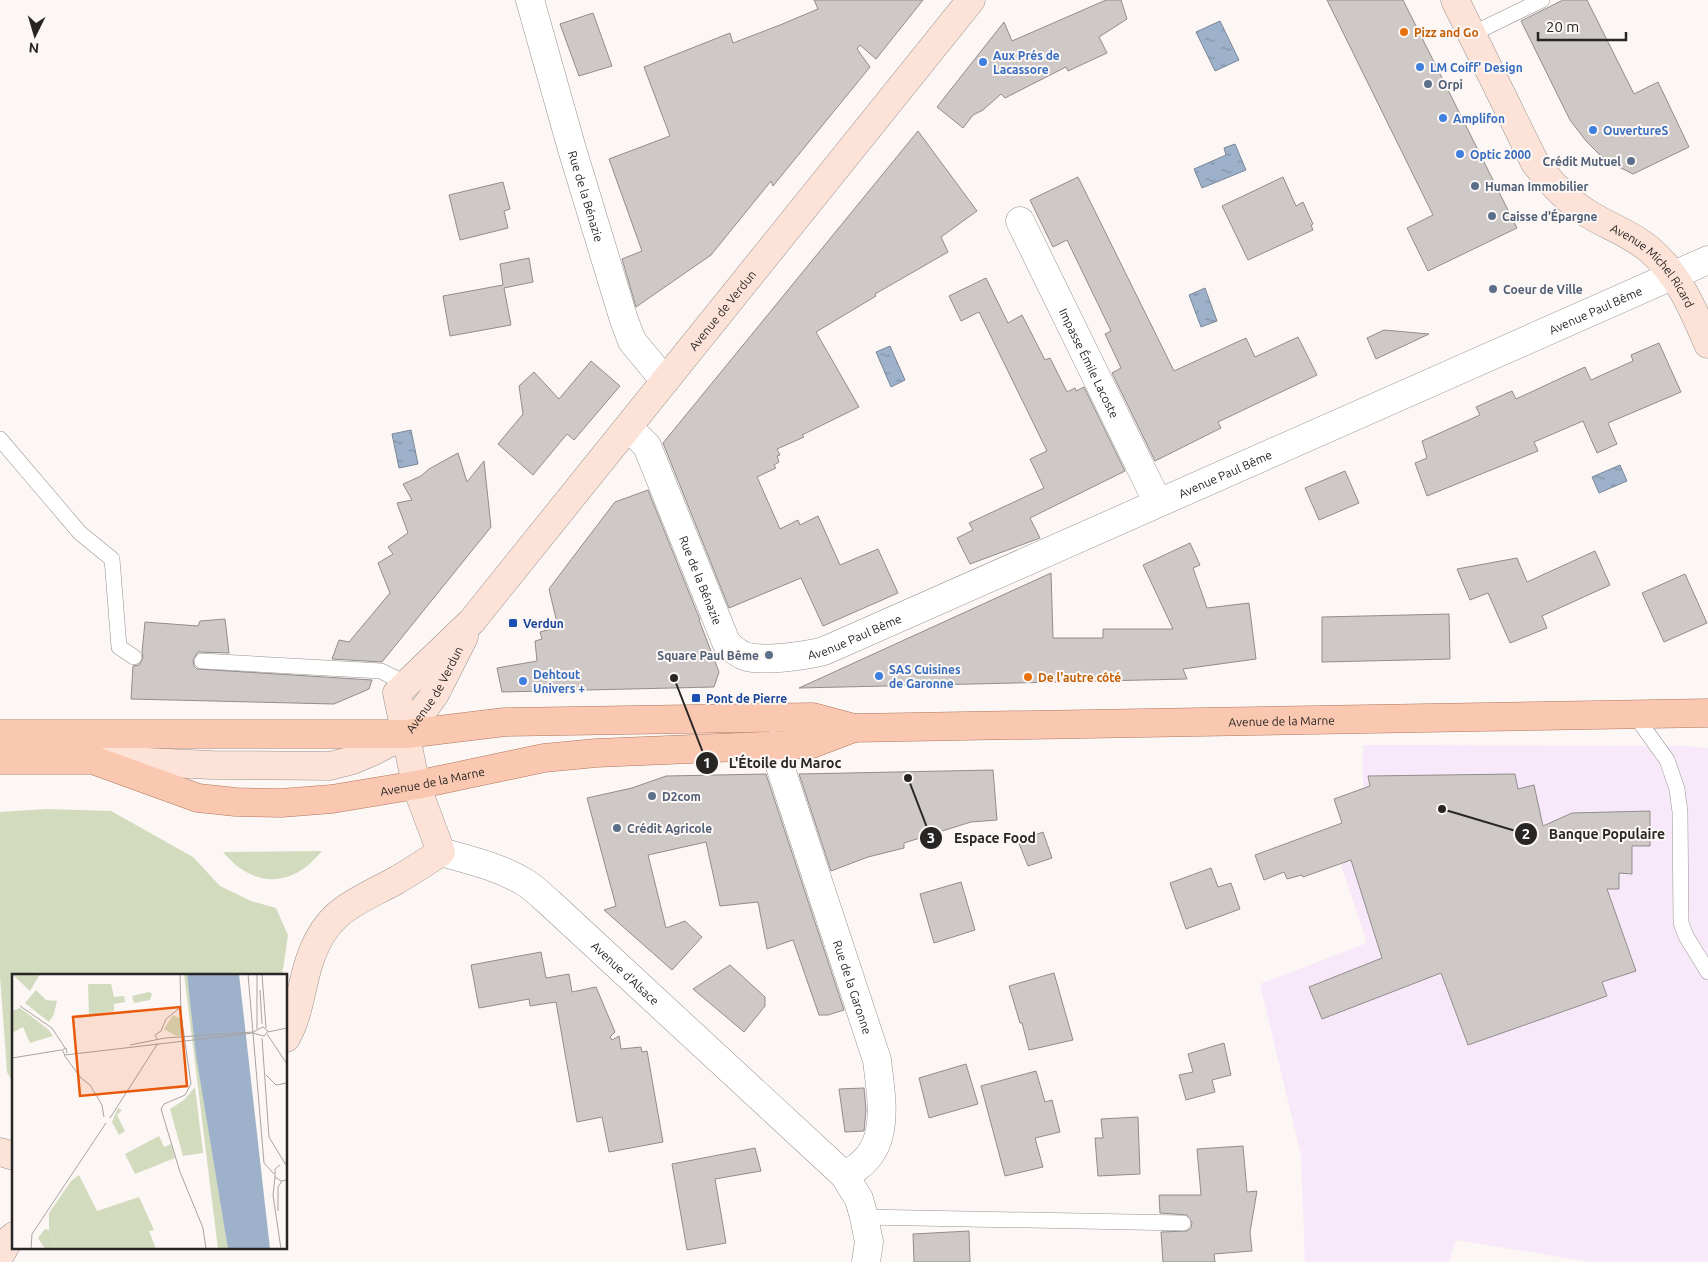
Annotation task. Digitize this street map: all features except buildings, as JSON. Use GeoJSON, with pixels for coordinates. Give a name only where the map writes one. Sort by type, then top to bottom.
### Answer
{"type":"FeatureCollection","features":[{"type":"Feature","properties":{"kind":"main road","name":"Avenue de Verdun"},"geometry":{"type":"LineString","coordinates":[[406,734],[397,692],[472,621],[971,0]]}},
{"type":"Feature","properties":{"kind":"main road","name":"Avenue Michel Ricard"},"geometry":{"type":"LineString","coordinates":[[1455,0],[1535,163],[1550,183],[1566,198],[1587,214],[1631,237],[1650,250],[1674,274],[1691,304],[1708,344]]}},
{"type":"Feature","properties":{"kind":"main road","name":"Avenue de Verdun"},"geometry":{"type":"LineString","coordinates":[[406,734],[435,694],[472,621]]}},
{"type":"Feature","properties":{"kind":"main road","name":"Avenue de la Marne"},"geometry":{"type":"LineString","coordinates":[[6,747],[406,734],[506,722],[813,717],[854,728],[1708,713]]}},
{"type":"Feature","properties":{"kind":"main road","name":"Avenue de la Marne"},"geometry":{"type":"LineString","coordinates":[[6,747],[93,760],[198,798],[236,802],[281,803],[332,799],[416,785],[544,758],[596,753],[812,744],[854,728]]}},
{"type":"Feature","properties":{"kind":"main road"},"geometry":{"type":"LineString","coordinates":[[93,760],[212,765],[330,766],[374,751],[406,734],[416,785],[441,852],[396,881],[351,904],[335,916],[321,933],[311,955],[303,991],[288,1032]]}},
{"type":"Feature","properties":{"kind":"main road"},"geometry":{"type":"LineString","coordinates":[[0,1255],[12,1238]]}},
{"type":"Feature","properties":{"kind":"street","name":"Rue de la Bénazie"},"geometry":{"type":"LineString","coordinates":[[530,0],[572,149],[624,320],[632,341],[665,381]]}},
{"type":"Feature","properties":{"kind":"street","name":"Impasse Émile Lacoste"},"geometry":{"type":"LineString","coordinates":[[1020,222],[1158,503]]}},
{"type":"Feature","properties":{"kind":"street","name":"Avenue Paul Bême"},"geometry":{"type":"LineString","coordinates":[[735,652],[751,658],[805,656],[824,650],[1708,260]]}},
{"type":"Feature","properties":{"kind":"street","name":"Rue de la Bénazie"},"geometry":{"type":"LineString","coordinates":[[629,428],[647,446],[719,626],[726,642],[735,652]]}},
{"type":"Feature","properties":{"kind":"street","name":"Rue de la Garonne"},"geometry":{"type":"LineString","coordinates":[[773,745],[877,1060],[882,1107],[880,1133],[869,1158],[856,1169],[844,1175]]}},
{"type":"Feature","properties":{"kind":"street","name":"Avenue d'Alsace"},"geometry":{"type":"LineString","coordinates":[[441,852],[480,862],[506,872],[527,884],[844,1175]]}},
{"type":"Feature","properties":{"kind":"street"},"geometry":{"type":"LineString","coordinates":[[844,1175],[859,1199],[864,1217],[869,1242],[866,1262]]}},
{"type":"Feature","properties":{"kind":"lane"},"geometry":{"type":"LineString","coordinates":[[1472,34],[1542,0]]}},
{"type":"Feature","properties":{"kind":"lane"},"geometry":{"type":"LineString","coordinates":[[0,439],[80,533],[112,559],[119,647],[134,657]]}},
{"type":"Feature","properties":{"kind":"lane"},"geometry":{"type":"LineString","coordinates":[[202,661],[381,671],[405,684]]}},
{"type":"Feature","properties":{"kind":"lane"},"geometry":{"type":"LineString","coordinates":[[1634,714],[1667,760],[1677,789],[1680,812],[1681,923],[1686,936],[1708,972]]}},
{"type":"Feature","properties":{"kind":"lane"},"geometry":{"type":"LineString","coordinates":[[864,1217],[1183,1223]]}},
{"type":"Feature","properties":{"kind":"shaded area"},"geometry":{"type":"Polygon","coordinates":[[[1363,745],[1686,746],[1708,748],[1708,1262],[1591,1262],[1456,1240],[1449,1262],[1305,1262],[1301,1155],[1260,984],[1367,943],[1337,853],[1363,789],[1363,745]]]}},
{"type":"Feature","properties":{"kind":"green space"},"geometry":{"type":"Polygon","coordinates":[[[47,809],[111,811],[193,857],[220,886],[251,901],[276,908],[288,935],[282,974],[12,974],[12,1081],[7,1072],[0,976],[0,812],[47,809]]]}},
{"type":"Feature","properties":{"kind":"green space"},"geometry":{"type":"Polygon","coordinates":[[[322,851],[298,872],[286,877],[273,879],[260,878],[247,873],[223,852],[322,851]]]}},
{"type":"Feature","properties":{"kind":"water"},"geometry":{"type":"Polygon","coordinates":[[[1220,21],[1239,60],[1215,71],[1196,32],[1220,21]]]}},
{"type":"Feature","properties":{"kind":"water"},"geometry":{"type":"Polygon","coordinates":[[[1235,144],[1246,170],[1202,188],[1194,169],[1226,155],[1224,148],[1235,144]]]}},
{"type":"Feature","properties":{"kind":"water"},"geometry":{"type":"Polygon","coordinates":[[[1205,288],[1217,321],[1201,327],[1189,295],[1205,288]]]}},
{"type":"Feature","properties":{"kind":"water"},"geometry":{"type":"Polygon","coordinates":[[[890,346],[905,380],[891,387],[876,352],[890,346]]]}},
{"type":"Feature","properties":{"kind":"water"},"geometry":{"type":"Polygon","coordinates":[[[411,430],[418,464],[399,468],[392,434],[411,430]]]}},
{"type":"Feature","properties":{"kind":"water"},"geometry":{"type":"Polygon","coordinates":[[[1620,465],[1627,481],[1599,493],[1592,477],[1620,465]]]}},
{"type":"Feature","properties":{"kind":"place","name":"Pizz and Go"},"geometry":{"type":"Point","coordinates":[1404,32]}},
{"type":"Feature","properties":{"kind":"place","name":"Aux Prés de Lacassore"},"geometry":{"type":"Point","coordinates":[983,62]}},
{"type":"Feature","properties":{"kind":"place","name":"LM Coiff' Design"},"geometry":{"type":"Point","coordinates":[1420,67]}},
{"type":"Feature","properties":{"kind":"place","name":"Orpi"},"geometry":{"type":"Point","coordinates":[1428,84]}},
{"type":"Feature","properties":{"kind":"place","name":"Amplifon"},"geometry":{"type":"Point","coordinates":[1443,118]}},
{"type":"Feature","properties":{"kind":"place","name":"OuvertureS"},"geometry":{"type":"Point","coordinates":[1593,130]}},
{"type":"Feature","properties":{"kind":"place","name":"Optic 2000"},"geometry":{"type":"Point","coordinates":[1460,154]}},
{"type":"Feature","properties":{"kind":"place","name":"Crédit Mutuel"},"geometry":{"type":"Point","coordinates":[1631,161]}},
{"type":"Feature","properties":{"kind":"place","name":"Human Immobilier"},"geometry":{"type":"Point","coordinates":[1475,186]}},
{"type":"Feature","properties":{"kind":"place","name":"Caisse d'Épargne"},"geometry":{"type":"Point","coordinates":[1492,216]}},
{"type":"Feature","properties":{"kind":"place","name":"Coeur de Ville"},"geometry":{"type":"Point","coordinates":[1493,289]}},
{"type":"Feature","properties":{"kind":"place","name":"Verdun"},"geometry":{"type":"Point","coordinates":[513,623]}},
{"type":"Feature","properties":{"kind":"place","name":"Square Paul Bême"},"geometry":{"type":"Point","coordinates":[769,655]}},
{"type":"Feature","properties":{"kind":"place","name":"SAS Cuisines de Garonne"},"geometry":{"type":"Point","coordinates":[879,676]}},
{"type":"Feature","properties":{"kind":"place","name":"De l'autre côté"},"geometry":{"type":"Point","coordinates":[1028,677]}},
{"type":"Feature","properties":{"kind":"place","name":"L'Étoile du Maroc"},"geometry":{"type":"Point","coordinates":[674,678]}},
{"type":"Feature","properties":{"kind":"place","name":"Dehtout Univers +"},"geometry":{"type":"Point","coordinates":[523,681]}},
{"type":"Feature","properties":{"kind":"place","name":"Pont de Pierre"},"geometry":{"type":"Point","coordinates":[696,698]}},
{"type":"Feature","properties":{"kind":"place","name":"Espace Food"},"geometry":{"type":"Point","coordinates":[908,778]}},
{"type":"Feature","properties":{"kind":"place","name":"D2com"},"geometry":{"type":"Point","coordinates":[652,796]}},
{"type":"Feature","properties":{"kind":"place","name":"Banque Populaire"},"geometry":{"type":"Point","coordinates":[1442,809]}},
{"type":"Feature","properties":{"kind":"place","name":"Crédit Agricole"},"geometry":{"type":"Point","coordinates":[617,828]}}]}
